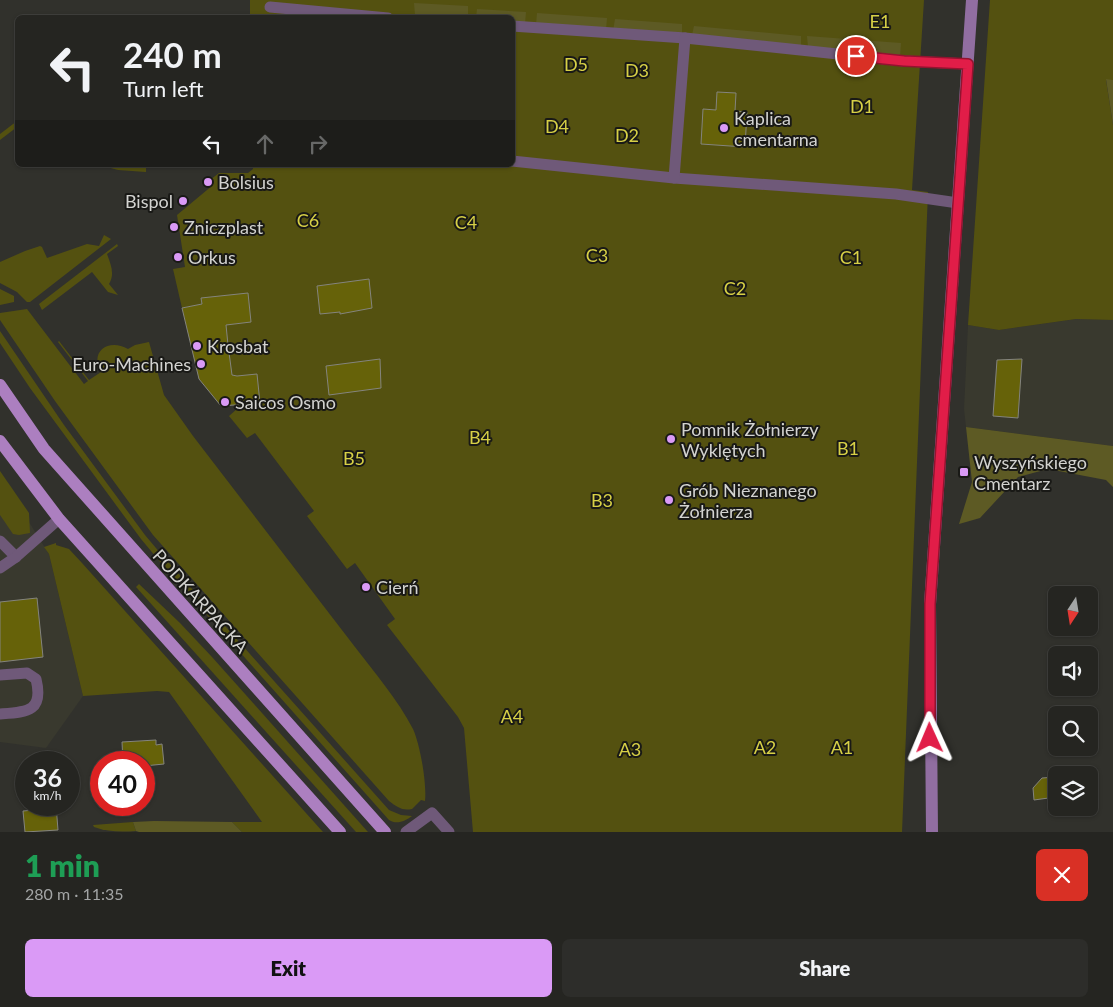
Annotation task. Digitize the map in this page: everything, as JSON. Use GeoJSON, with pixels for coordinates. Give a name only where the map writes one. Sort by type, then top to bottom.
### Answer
{"type":"FeatureCollection","features":[{"type":"Feature","properties":{"kind":"main road","name":"PODKARPACKA"},"geometry":{"type":"LineString","coordinates":[[0,385],[50,456],[385,832]]}},
{"type":"Feature","properties":{"kind":"main road"},"geometry":{"type":"LineString","coordinates":[[0,441],[60,519],[340,832]]}},
{"type":"Feature","properties":{"kind":"street"},"geometry":{"type":"LineString","coordinates":[[932,832],[930,604],[972,0]]}},
{"type":"Feature","properties":{"kind":"lane"},"geometry":{"type":"LineString","coordinates":[[270,7],[356,15]]}},
{"type":"Feature","properties":{"kind":"lane"},"geometry":{"type":"LineString","coordinates":[[515,26],[685,38],[904,61],[968,64]]}},
{"type":"Feature","properties":{"kind":"lane"},"geometry":{"type":"LineString","coordinates":[[674,178],[685,38]]}},
{"type":"Feature","properties":{"kind":"lane"},"geometry":{"type":"LineString","coordinates":[[515,161],[674,178],[896,194],[958,203]]}},
{"type":"Feature","properties":{"kind":"lane"},"geometry":{"type":"LineString","coordinates":[[0,568],[16,557],[60,519]]}},
{"type":"Feature","properties":{"kind":"lane"},"geometry":{"type":"LineString","coordinates":[[0,541],[16,557]]}},
{"type":"Feature","properties":{"kind":"lane"},"geometry":{"type":"LineString","coordinates":[[0,675],[27,673],[36,679],[38,699],[34,708],[24,712],[0,714]]}},
{"type":"Feature","properties":{"kind":"lane"},"geometry":{"type":"LineString","coordinates":[[406,832],[432,813],[449,832]]}},
{"type":"Feature","properties":{"kind":"shaded area"},"geometry":{"type":"Polygon","coordinates":[[[414,3],[468,6],[468,15],[415,15],[414,3]]]}},
{"type":"Feature","properties":{"kind":"shaded area"},"geometry":{"type":"Polygon","coordinates":[[[477,9],[526,12],[525,24],[515,23],[515,15],[476,15],[477,9]]]}},
{"type":"Feature","properties":{"kind":"shaded area"},"geometry":{"type":"Polygon","coordinates":[[[537,13],[607,18],[606,30],[536,25],[537,13]]]}},
{"type":"Feature","properties":{"kind":"shaded area"},"geometry":{"type":"Polygon","coordinates":[[[615,19],[682,24],[682,34],[613,31],[615,19]]]}},
{"type":"Feature","properties":{"kind":"shaded area"},"geometry":{"type":"Polygon","coordinates":[[[694,26],[801,36],[801,47],[692,35],[694,26]]]}},
{"type":"Feature","properties":{"kind":"shaded area"},"geometry":{"type":"Polygon","coordinates":[[[807,36],[901,43],[900,57],[808,47],[807,36]]]}},
{"type":"Feature","properties":{"kind":"shaded area"},"geometry":{"type":"Polygon","coordinates":[[[1106,79],[1113,80],[1113,125],[1106,79]]]}},
{"type":"Feature","properties":{"kind":"shaded area"},"geometry":{"type":"Polygon","coordinates":[[[1076,319],[1113,320],[1113,446],[966,427],[964,409],[968,325],[999,330],[1076,319]]]}},
{"type":"Feature","properties":{"kind":"shaded area"},"geometry":{"type":"Polygon","coordinates":[[[966,427],[1113,446],[1113,487],[1106,480],[1048,469],[1018,477],[980,518],[959,524],[972,482],[966,427]]]}},
{"type":"Feature","properties":{"kind":"shaded area"},"geometry":{"type":"Polygon","coordinates":[[[0,476],[49,554],[83,696],[46,748],[0,742],[0,476]]]}},
{"type":"Feature","properties":{"kind":"shaded area"},"geometry":{"type":"Polygon","coordinates":[[[133,822],[232,822],[242,832],[139,832],[136,831],[133,822]]]}},
{"type":"Feature","properties":{"kind":"green space"},"geometry":{"type":"Polygon","coordinates":[[[250,0],[924,0],[912,190],[928,192],[902,832],[473,832],[464,728],[458,717],[387,625],[395,619],[355,563],[347,569],[307,516],[314,511],[255,433],[247,438],[229,416],[237,409],[208,374],[191,306],[182,308],[173,269],[185,267],[177,215],[213,185],[210,180],[219,173],[248,173],[253,167],[515,167],[515,15],[250,15],[250,0]]]}},
{"type":"Feature","properties":{"kind":"green space"},"geometry":{"type":"Polygon","coordinates":[[[990,0],[1113,0],[1113,80],[1106,80],[1113,125],[1113,320],[1076,319],[999,330],[968,325],[990,0]]]}},
{"type":"Feature","properties":{"kind":"green space"},"geometry":{"type":"Polygon","coordinates":[[[15,123],[15,129],[0,140],[0,134],[15,123]]]}},
{"type":"Feature","properties":{"kind":"green space"},"geometry":{"type":"Polygon","coordinates":[[[107,167],[146,168],[146,172],[118,170],[107,167]]]}},
{"type":"Feature","properties":{"kind":"green space"},"geometry":{"type":"Polygon","coordinates":[[[104,235],[111,239],[30,302],[27,302],[17,292],[0,283],[0,262],[40,246],[47,258],[87,244],[99,246],[104,235]]]}},
{"type":"Feature","properties":{"kind":"green space"},"geometry":{"type":"Polygon","coordinates":[[[117,244],[118,246],[107,254],[112,273],[109,284],[118,295],[108,292],[92,272],[42,310],[39,304],[117,244]]]}},
{"type":"Feature","properties":{"kind":"green space"},"geometry":{"type":"Polygon","coordinates":[[[0,289],[14,296],[14,302],[0,305],[0,289]]]}},
{"type":"Feature","properties":{"kind":"green space"},"geometry":{"type":"Polygon","coordinates":[[[27,309],[84,384],[88,381],[59,341],[89,380],[101,372],[97,358],[103,348],[114,345],[128,349],[135,345],[149,342],[164,395],[193,436],[386,687],[407,718],[416,736],[420,754],[424,775],[425,801],[421,800],[412,809],[405,809],[389,801],[153,535],[55,401],[0,320],[0,313],[27,309]]]}},
{"type":"Feature","properties":{"kind":"green space"},"geometry":{"type":"Polygon","coordinates":[[[0,331],[64,425],[161,554],[389,810],[401,815],[412,816],[401,822],[389,820],[166,569],[141,539],[30,388],[0,343],[0,331]]]}},
{"type":"Feature","properties":{"kind":"green space"},"geometry":{"type":"Polygon","coordinates":[[[0,471],[29,513],[30,533],[13,534],[0,515],[0,471]]]}},
{"type":"Feature","properties":{"kind":"green space"},"geometry":{"type":"Polygon","coordinates":[[[56,543],[56,545],[69,549],[82,563],[323,832],[242,832],[232,822],[262,822],[169,692],[157,691],[83,696],[49,554],[44,547],[56,543]]]}},
{"type":"Feature","properties":{"kind":"green space"},"geometry":{"type":"Polygon","coordinates":[[[139,584],[212,657],[368,832],[356,832],[136,587],[139,584]]]}},
{"type":"Feature","properties":{"kind":"green space"},"geometry":{"type":"Polygon","coordinates":[[[133,822],[136,831],[109,831],[99,829],[93,825],[133,822]]]}},
{"type":"Feature","properties":{"kind":"building","name":"Kaplica cmentarna"},"geometry":{"type":"Polygon","coordinates":[[[717,92],[736,93],[735,111],[747,112],[745,147],[701,144],[703,109],[716,110],[717,92]]]}},
{"type":"Feature","properties":{"kind":"building"},"geometry":{"type":"Polygon","coordinates":[[[369,279],[372,308],[340,314],[340,312],[320,314],[317,286],[369,279]]]}},
{"type":"Feature","properties":{"kind":"building"},"geometry":{"type":"Polygon","coordinates":[[[248,293],[251,322],[226,325],[228,345],[232,375],[257,374],[260,403],[221,406],[199,379],[182,308],[202,304],[201,298],[248,293]]]}},
{"type":"Feature","properties":{"kind":"building"},"geometry":{"type":"Polygon","coordinates":[[[380,359],[381,388],[329,395],[326,366],[380,359]]]}},
{"type":"Feature","properties":{"kind":"building"},"geometry":{"type":"Polygon","coordinates":[[[1022,359],[1018,418],[993,416],[997,360],[1022,359]]]}},
{"type":"Feature","properties":{"kind":"building"},"geometry":{"type":"Polygon","coordinates":[[[37,598],[43,657],[0,662],[0,602],[37,598]]]}},
{"type":"Feature","properties":{"kind":"building"},"geometry":{"type":"Polygon","coordinates":[[[156,740],[156,745],[162,744],[164,764],[155,765],[155,751],[122,751],[122,742],[156,740]]]}},
{"type":"Feature","properties":{"kind":"building"},"geometry":{"type":"Polygon","coordinates":[[[1042,778],[1048,778],[1048,798],[1034,800],[1033,788],[1042,778]]]}},
{"type":"Feature","properties":{"kind":"building"},"geometry":{"type":"Polygon","coordinates":[[[23,816],[57,816],[58,830],[25,832],[23,816]]]}},
{"type":"Feature","properties":{"kind":"place","name":"Kaplica cmentarna"},"geometry":{"type":"Point","coordinates":[724,128]}},
{"type":"Feature","properties":{"kind":"place","name":"Bolsius"},"geometry":{"type":"Point","coordinates":[208,182]}},
{"type":"Feature","properties":{"kind":"place","name":"Bispol"},"geometry":{"type":"Point","coordinates":[183,201]}},
{"type":"Feature","properties":{"kind":"place","name":"Zniczplast"},"geometry":{"type":"Point","coordinates":[174,227]}},
{"type":"Feature","properties":{"kind":"place","name":"Orkus"},"geometry":{"type":"Point","coordinates":[178,257]}},
{"type":"Feature","properties":{"kind":"place","name":"Krosbat"},"geometry":{"type":"Point","coordinates":[197,346]}},
{"type":"Feature","properties":{"kind":"place","name":"Euro-Machines"},"geometry":{"type":"Point","coordinates":[201,364]}},
{"type":"Feature","properties":{"kind":"place","name":"Saicos Osmo"},"geometry":{"type":"Point","coordinates":[225,402]}},
{"type":"Feature","properties":{"kind":"place","name":"Pomnik Żołnierzy Wyklętych"},"geometry":{"type":"Point","coordinates":[671,439]}},
{"type":"Feature","properties":{"kind":"place","name":"Wyszyńskiego Cmentarz"},"geometry":{"type":"Point","coordinates":[964,472]}},
{"type":"Feature","properties":{"kind":"place","name":"Grób Nieznanego Żołnierza"},"geometry":{"type":"Point","coordinates":[669,500]}},
{"type":"Feature","properties":{"kind":"place","name":"Cierń"},"geometry":{"type":"Point","coordinates":[366,587]}},
{"type":"Feature","properties":{"kind":"route"},"geometry":{"type":"LineString","coordinates":[[856,56],[904,61],[968,64],[930,604],[930,738]]}},
{"type":"Feature","properties":{"kind":"park label","name":"E1"},"geometry":{"type":"Point","coordinates":[880,21]}},
{"type":"Feature","properties":{"kind":"park label","name":"D5"},"geometry":{"type":"Point","coordinates":[576,64]}},
{"type":"Feature","properties":{"kind":"park label","name":"D3"},"geometry":{"type":"Point","coordinates":[637,70]}},
{"type":"Feature","properties":{"kind":"park label","name":"D1"},"geometry":{"type":"Point","coordinates":[862,106]}},
{"type":"Feature","properties":{"kind":"park label","name":"D4"},"geometry":{"type":"Point","coordinates":[557,126]}},
{"type":"Feature","properties":{"kind":"park label","name":"D2"},"geometry":{"type":"Point","coordinates":[627,135]}},
{"type":"Feature","properties":{"kind":"park label","name":"C6"},"geometry":{"type":"Point","coordinates":[308,220]}},
{"type":"Feature","properties":{"kind":"park label","name":"C4"},"geometry":{"type":"Point","coordinates":[466,222]}},
{"type":"Feature","properties":{"kind":"park label","name":"C3"},"geometry":{"type":"Point","coordinates":[597,255]}},
{"type":"Feature","properties":{"kind":"park label","name":"C1"},"geometry":{"type":"Point","coordinates":[851,257]}},
{"type":"Feature","properties":{"kind":"park label","name":"C2"},"geometry":{"type":"Point","coordinates":[735,288]}},
{"type":"Feature","properties":{"kind":"park label","name":"B4"},"geometry":{"type":"Point","coordinates":[480,437]}},
{"type":"Feature","properties":{"kind":"park label","name":"B1"},"geometry":{"type":"Point","coordinates":[848,448]}},
{"type":"Feature","properties":{"kind":"park label","name":"B5"},"geometry":{"type":"Point","coordinates":[354,458]}},
{"type":"Feature","properties":{"kind":"park label","name":"B3"},"geometry":{"type":"Point","coordinates":[602,500]}},
{"type":"Feature","properties":{"kind":"park label","name":"A4"},"geometry":{"type":"Point","coordinates":[512,716]}},
{"type":"Feature","properties":{"kind":"park label","name":"A2"},"geometry":{"type":"Point","coordinates":[765,747]}},
{"type":"Feature","properties":{"kind":"park label","name":"A1"},"geometry":{"type":"Point","coordinates":[842,747]}},
{"type":"Feature","properties":{"kind":"park label","name":"A3"},"geometry":{"type":"Point","coordinates":[630,749]}}]}
